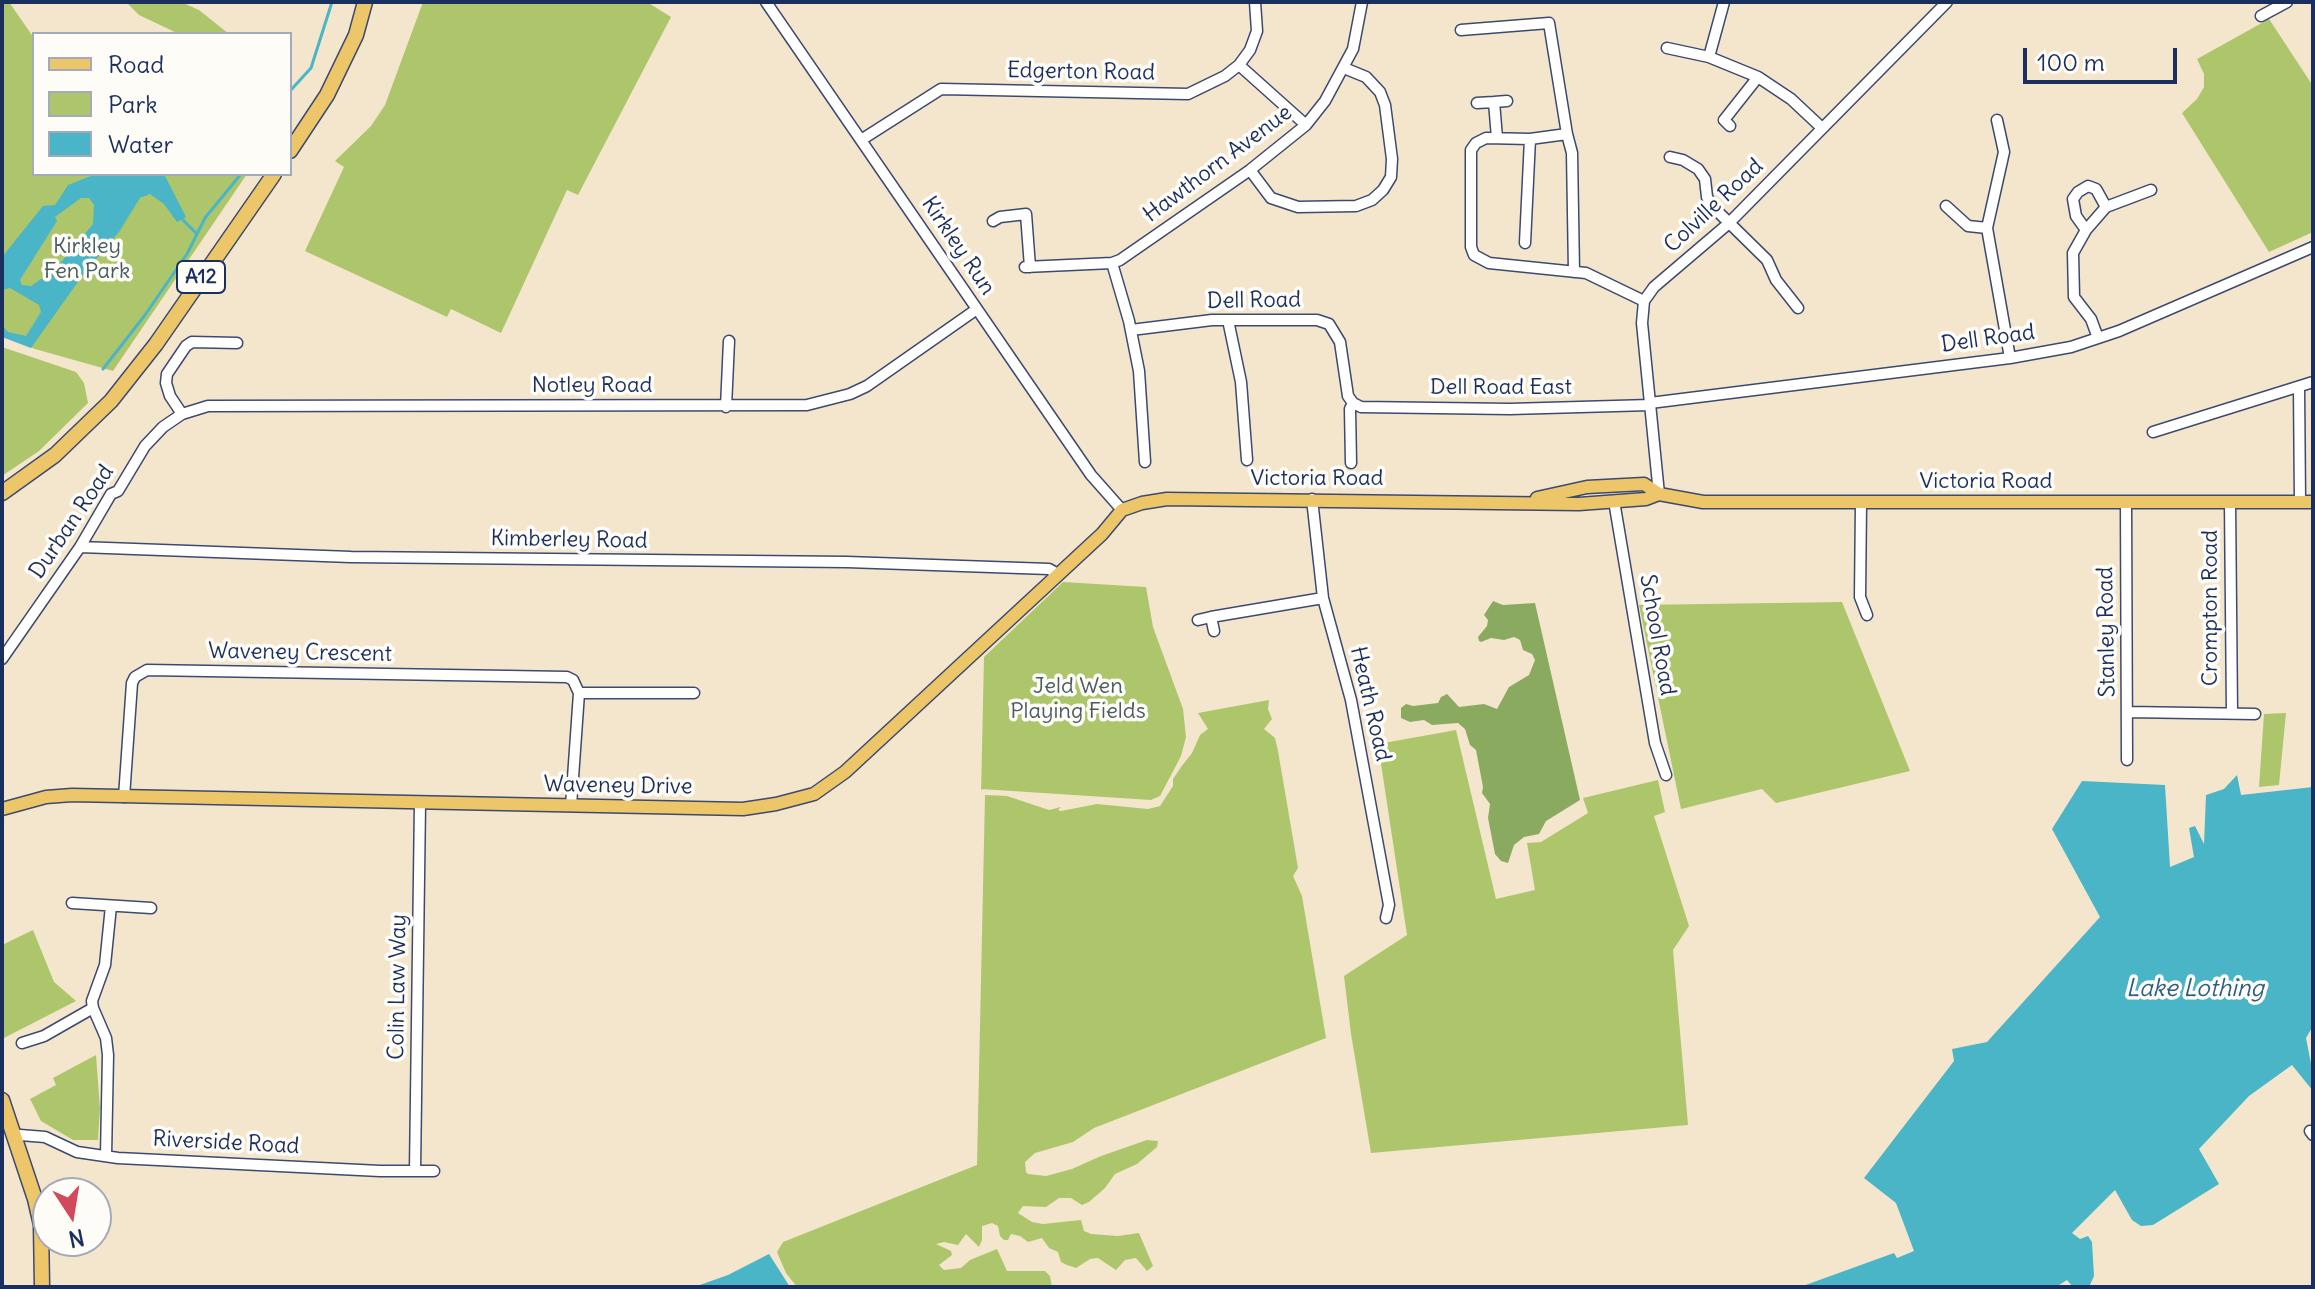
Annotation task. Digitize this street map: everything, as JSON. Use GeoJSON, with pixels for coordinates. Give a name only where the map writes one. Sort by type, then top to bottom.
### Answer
{"type":"FeatureCollection","features":[{"type":"Feature","properties":{"kind":"highway"},"geometry":{"type":"LineString","coordinates":[[292,148],[327,95],[356,35],[365,2]]}},
{"type":"Feature","properties":{"kind":"highway","name":"A12"},"geometry":{"type":"LineString","coordinates":[[2,493],[55,455],[111,401],[156,344],[273,176]]}},
{"type":"Feature","properties":{"kind":"highway"},"geometry":{"type":"LineString","coordinates":[[2,1100],[41,1225],[42,1287]]}},
{"type":"Feature","properties":{"kind":"main road","name":"Victoria Road"},"geometry":{"type":"LineString","coordinates":[[1514,501],[1587,487],[1644,484],[1659,494],[1703,502],[2306,502]]}},
{"type":"Feature","properties":{"kind":"main road","name":"Victoria Road"},"geometry":{"type":"LineString","coordinates":[[1122,510],[1167,499],[1579,504],[1646,499],[1659,494]]}},
{"type":"Feature","properties":{"kind":"main road","name":"Waveney Drive"},"geometry":{"type":"LineString","coordinates":[[2,809],[58,795],[743,809],[799,800],[814,794],[845,772],[1056,573],[1102,534],[1122,510]]}},
{"type":"Feature","properties":{"kind":"street","name":"Kirkley Run"},"geometry":{"type":"LineString","coordinates":[[766,2],[1091,475],[1122,510]]}},
{"type":"Feature","properties":{"kind":"street"},"geometry":{"type":"LineString","coordinates":[[1255,2],[1257,31],[1250,50],[1239,65],[1306,125]]}},
{"type":"Feature","properties":{"kind":"street","name":"Hawthorn Avenue"},"geometry":{"type":"LineString","coordinates":[[993,221],[1000,217],[1026,214],[1028,267],[1120,260],[1250,170],[1306,125],[1325,101],[1353,49],[1362,2]]}},
{"type":"Feature","properties":{"kind":"street"},"geometry":{"type":"LineString","coordinates":[[1709,57],[1724,2]]}},
{"type":"Feature","properties":{"kind":"street","name":"Colville Road"},"geometry":{"type":"LineString","coordinates":[[1644,301],[1654,287],[1728,224],[1947,2]]}},
{"type":"Feature","properties":{"kind":"street"},"geometry":{"type":"LineString","coordinates":[[2261,16],[2287,2]]}},
{"type":"Feature","properties":{"kind":"street"},"geometry":{"type":"LineString","coordinates":[[1461,30],[1549,23],[1573,167],[1574,272]]}},
{"type":"Feature","properties":{"kind":"street"},"geometry":{"type":"LineString","coordinates":[[1667,48],[1709,57],[1758,77],[1791,99],[1822,128]]}},
{"type":"Feature","properties":{"kind":"street","name":"Edgerton Road"},"geometry":{"type":"LineString","coordinates":[[861,140],[941,89],[1188,94],[1225,76],[1239,65]]}},
{"type":"Feature","properties":{"kind":"street"},"geometry":{"type":"LineString","coordinates":[[1250,170],[1271,198],[1298,207],[1356,206],[1372,200],[1383,190],[1391,177],[1392,159],[1385,105],[1380,92],[1366,77],[1344,68]]}},
{"type":"Feature","properties":{"kind":"street"},"geometry":{"type":"LineString","coordinates":[[1724,120],[1758,77]]}},
{"type":"Feature","properties":{"kind":"street"},"geometry":{"type":"LineString","coordinates":[[1477,103],[1507,101]]}},
{"type":"Feature","properties":{"kind":"street"},"geometry":{"type":"LineString","coordinates":[[1494,102],[1497,138]]}},
{"type":"Feature","properties":{"kind":"street"},"geometry":{"type":"LineString","coordinates":[[1997,120],[2004,152],[1987,228],[2010,358]]}},
{"type":"Feature","properties":{"kind":"street"},"geometry":{"type":"LineString","coordinates":[[1567,134],[1530,139],[1486,138],[1476,143],[1471,150],[1471,247],[1474,255],[1489,263],[1594,275],[1644,301],[1642,323],[1659,494]]}},
{"type":"Feature","properties":{"kind":"street"},"geometry":{"type":"LineString","coordinates":[[1525,243],[1530,139]]}},
{"type":"Feature","properties":{"kind":"street"},"geometry":{"type":"LineString","coordinates":[[1670,157],[1698,169],[1705,179],[1707,197],[1712,206],[1767,260],[1776,280],[1798,308]]}},
{"type":"Feature","properties":{"kind":"street"},"geometry":{"type":"LineString","coordinates":[[2086,230],[2076,216],[2073,199],[2078,192],[2088,186],[2096,189],[2106,207]]}},
{"type":"Feature","properties":{"kind":"street"},"geometry":{"type":"LineString","coordinates":[[2098,338],[2091,319],[2074,297],[2071,275],[2073,253],[2086,230],[2106,207],[2151,190]]}},
{"type":"Feature","properties":{"kind":"street"},"geometry":{"type":"LineString","coordinates":[[1946,206],[1968,226],[1987,228]]}},
{"type":"Feature","properties":{"kind":"street","name":"Dell Road"},"geometry":{"type":"LineString","coordinates":[[1650,404],[2010,358],[2071,347],[2313,247]]}},
{"type":"Feature","properties":{"kind":"street"},"geometry":{"type":"LineString","coordinates":[[1112,263],[1139,371],[1145,462]]}},
{"type":"Feature","properties":{"kind":"street","name":"Notley Road"},"geometry":{"type":"LineString","coordinates":[[182,414],[208,406],[807,405],[850,394],[867,386],[977,309]]}},
{"type":"Feature","properties":{"kind":"street"},"geometry":{"type":"LineString","coordinates":[[1228,320],[1243,392],[1247,460]]}},
{"type":"Feature","properties":{"kind":"street","name":"Dell Road"},"geometry":{"type":"LineString","coordinates":[[1131,330],[1228,320],[1317,320],[1329,324],[1340,342],[1348,396],[1353,403],[1350,409],[1351,463]]}},
{"type":"Feature","properties":{"kind":"street"},"geometry":{"type":"LineString","coordinates":[[726,407],[729,341]]}},
{"type":"Feature","properties":{"kind":"street"},"geometry":{"type":"LineString","coordinates":[[182,414],[170,396],[166,383],[167,374],[186,346],[192,342],[237,343]]}},
{"type":"Feature","properties":{"kind":"street"},"geometry":{"type":"LineString","coordinates":[[2153,432],[2313,382]]}},
{"type":"Feature","properties":{"kind":"street"},"geometry":{"type":"LineString","coordinates":[[2299,387],[2306,502]]}},
{"type":"Feature","properties":{"kind":"street","name":"Dell Road East"},"geometry":{"type":"LineString","coordinates":[[1353,403],[1361,407],[1510,409],[1650,404]]}},
{"type":"Feature","properties":{"kind":"street","name":"Durban Road"},"geometry":{"type":"LineString","coordinates":[[2,659],[80,547],[111,494],[118,491],[145,446],[163,427],[182,414]]}},
{"type":"Feature","properties":{"kind":"street","name":"Heath Road"},"geometry":{"type":"LineString","coordinates":[[1312,499],[1323,598],[1351,700],[1389,905],[1386,918]]}},
{"type":"Feature","properties":{"kind":"street","name":"School Road"},"geometry":{"type":"LineString","coordinates":[[1614,501],[1655,743],[1666,775]]}},
{"type":"Feature","properties":{"kind":"street","name":"Stanley Road"},"geometry":{"type":"LineString","coordinates":[[2126,502],[2127,760]]}},
{"type":"Feature","properties":{"kind":"street","name":"Crompton Road"},"geometry":{"type":"LineString","coordinates":[[2230,502],[2232,713]]}},
{"type":"Feature","properties":{"kind":"street"},"geometry":{"type":"LineString","coordinates":[[1861,503],[1860,597],[1867,615]]}},
{"type":"Feature","properties":{"kind":"street","name":"Kimberley Road"},"geometry":{"type":"LineString","coordinates":[[80,547],[351,557],[847,562],[1049,569],[1056,573]]}},
{"type":"Feature","properties":{"kind":"street"},"geometry":{"type":"LineString","coordinates":[[1198,620],[1323,598]]}},
{"type":"Feature","properties":{"kind":"street"},"geometry":{"type":"LineString","coordinates":[[1211,617],[1214,631]]}},
{"type":"Feature","properties":{"kind":"street","name":"Waveney Crescent"},"geometry":{"type":"LineString","coordinates":[[124,797],[132,683],[135,677],[147,670],[567,677],[573,680],[579,693],[694,693]]}},
{"type":"Feature","properties":{"kind":"street"},"geometry":{"type":"LineString","coordinates":[[571,806],[579,693]]}},
{"type":"Feature","properties":{"kind":"street"},"geometry":{"type":"LineString","coordinates":[[2128,712],[2255,714]]}},
{"type":"Feature","properties":{"kind":"street","name":"Colin Law Way"},"geometry":{"type":"LineString","coordinates":[[415,1171],[420,803]]}},
{"type":"Feature","properties":{"kind":"street"},"geometry":{"type":"LineString","coordinates":[[72,903],[151,908]]}},
{"type":"Feature","properties":{"kind":"street"},"geometry":{"type":"LineString","coordinates":[[106,1156],[108,1055],[106,1038],[92,1001],[105,965],[111,906]]}},
{"type":"Feature","properties":{"kind":"street"},"geometry":{"type":"LineString","coordinates":[[22,1043],[44,1036],[93,1008]]}},
{"type":"Feature","properties":{"kind":"street","name":"Riverside Road"},"geometry":{"type":"LineString","coordinates":[[20,1135],[45,1137],[77,1152],[106,1156],[434,1171]]}},
{"type":"Feature","properties":{"kind":"green space","name":"Kirkley Fen Park"},"geometry":{"type":"Polygon","coordinates":[[[2,2],[9,2],[32,35],[32,176],[246,176],[113,371],[35,349],[2,336],[2,2]]]}},
{"type":"Feature","properties":{"kind":"green space"},"geometry":{"type":"Polygon","coordinates":[[[126,2],[181,2],[199,10],[226,32],[175,32],[139,15],[126,2]]]}},
{"type":"Feature","properties":{"kind":"green space"},"geometry":{"type":"Polygon","coordinates":[[[423,2],[647,2],[671,17],[578,195],[567,190],[501,333],[451,309],[447,317],[305,251],[344,167],[335,161],[371,126],[385,105],[423,2]]]}},
{"type":"Feature","properties":{"kind":"green space"},"geometry":{"type":"Polygon","coordinates":[[[2269,19],[2313,86],[2313,232],[2269,252],[2182,113],[2197,99],[2204,87],[2204,74],[2197,59],[2269,19]]]}},
{"type":"Feature","properties":{"kind":"green space"},"geometry":{"type":"Polygon","coordinates":[[[2,347],[76,372],[84,383],[88,403],[39,451],[2,476],[2,347]]]}},
{"type":"Feature","properties":{"kind":"green space","name":"Jeld Wen Playing Fields"},"geometry":{"type":"Polygon","coordinates":[[[1063,582],[1146,587],[1153,627],[1183,709],[1186,737],[1181,756],[1160,796],[1151,800],[981,789],[984,657],[1063,582]]]}},
{"type":"Feature","properties":{"kind":"green space"},"geometry":{"type":"Polygon","coordinates":[[[1493,601],[1503,605],[1535,603],[1580,800],[1546,821],[1539,834],[1524,837],[1514,845],[1508,863],[1495,854],[1488,818],[1490,804],[1482,793],[1476,750],[1470,745],[1465,729],[1458,723],[1432,725],[1424,720],[1410,722],[1401,718],[1401,708],[1406,704],[1438,703],[1447,694],[1459,707],[1484,704],[1497,709],[1509,687],[1529,675],[1535,660],[1532,654],[1523,650],[1520,640],[1514,637],[1479,641],[1478,637],[1487,626],[1488,620],[1484,615],[1493,601]]]}},
{"type":"Feature","properties":{"kind":"green space"},"geometry":{"type":"Polygon","coordinates":[[[1842,602],[1910,771],[1776,803],[1762,789],[1681,809],[1639,605],[1842,602]]]}},
{"type":"Feature","properties":{"kind":"green space"},"geometry":{"type":"Polygon","coordinates":[[[1269,700],[1272,719],[1264,729],[1275,738],[1278,751],[1298,868],[1293,876],[1302,896],[1326,1038],[1094,1128],[1073,1142],[1035,1153],[1025,1162],[1028,1174],[1046,1176],[1147,1140],[1158,1141],[1157,1147],[1137,1164],[1115,1174],[1089,1202],[1082,1205],[1071,1198],[1059,1198],[1046,1207],[1023,1206],[1018,1213],[1032,1222],[1043,1224],[1081,1220],[1084,1231],[1091,1234],[1118,1236],[1139,1233],[1153,1266],[1147,1271],[1136,1258],[1125,1260],[1116,1270],[1098,1258],[1090,1259],[1076,1268],[1061,1262],[1058,1252],[1049,1248],[1042,1238],[1028,1242],[1011,1234],[1008,1240],[1004,1240],[998,1226],[992,1223],[982,1226],[979,1247],[966,1234],[958,1245],[936,1244],[951,1251],[952,1255],[939,1265],[944,1270],[961,1268],[970,1260],[997,1249],[1007,1271],[1045,1271],[1050,1276],[1052,1287],[797,1287],[786,1273],[777,1252],[783,1242],[977,1165],[985,795],[1007,796],[1049,810],[1061,807],[1058,810],[1061,811],[1097,804],[1148,809],[1160,806],[1200,735],[1208,729],[1198,713],[1269,700]]]}},
{"type":"Feature","properties":{"kind":"green space"},"geometry":{"type":"Polygon","coordinates":[[[2286,713],[2279,785],[2259,787],[2264,714],[2286,713]]]}},
{"type":"Feature","properties":{"kind":"green space"},"geometry":{"type":"Polygon","coordinates":[[[1456,730],[1496,899],[1535,890],[1527,843],[1541,842],[1588,813],[1583,798],[1658,780],[1665,812],[1654,816],[1689,926],[1673,950],[1688,1125],[1371,1153],[1344,976],[1407,935],[1378,744],[1456,730]]]}},
{"type":"Feature","properties":{"kind":"green space"},"geometry":{"type":"Polygon","coordinates":[[[33,930],[54,982],[76,1001],[2,1039],[2,945],[33,930]]]}},
{"type":"Feature","properties":{"kind":"green space"},"geometry":{"type":"Polygon","coordinates":[[[96,1055],[100,1108],[98,1140],[73,1140],[41,1121],[30,1099],[56,1085],[53,1078],[96,1055]]]}},
{"type":"Feature","properties":{"kind":"water"},"geometry":{"type":"Polygon","coordinates":[[[91,176],[165,176],[186,217],[177,222],[164,204],[150,194],[140,198],[119,232],[85,272],[31,348],[2,337],[2,325],[8,332],[26,336],[41,312],[39,305],[10,288],[2,290],[2,257],[43,206],[55,205],[68,185],[91,176]],[[81,198],[55,217],[57,221],[20,280],[22,285],[31,286],[48,278],[93,224],[94,205],[89,198],[81,198]]]}},
{"type":"Feature","properties":{"kind":"water","name":"Lake Lothing"},"geometry":{"type":"Polygon","coordinates":[[[2237,775],[2241,795],[2313,787],[2313,1026],[2306,1038],[2313,1091],[2292,1065],[2249,1096],[2199,1149],[2219,1184],[2153,1225],[2141,1226],[2132,1220],[2115,1190],[2072,1233],[2080,1239],[2088,1236],[2092,1242],[2094,1276],[2089,1287],[2073,1287],[2067,1280],[2056,1287],[1800,1287],[1894,1253],[1897,1258],[1914,1251],[1896,1203],[1864,1178],[1954,1061],[1952,1049],[1987,1042],[2100,917],[2052,829],[2082,781],[2165,785],[2170,867],[2194,857],[2189,828],[2195,826],[2204,844],[2206,795],[2224,789],[2237,775]]]}},
{"type":"Feature","properties":{"kind":"water"},"geometry":{"type":"Polygon","coordinates":[[[769,1254],[790,1287],[694,1287],[728,1275],[769,1254]]]}},
{"type":"Feature","properties":{"kind":"waterway"},"geometry":{"type":"LineString","coordinates":[[292,89],[311,68],[332,2]]}},
{"type":"Feature","properties":{"kind":"waterway"},"geometry":{"type":"LineString","coordinates":[[103,369],[187,254],[205,218],[239,176]]}},
{"type":"Feature","properties":{"kind":"waterway"},"geometry":{"type":"LineString","coordinates":[[182,219],[196,233]]}}]}
